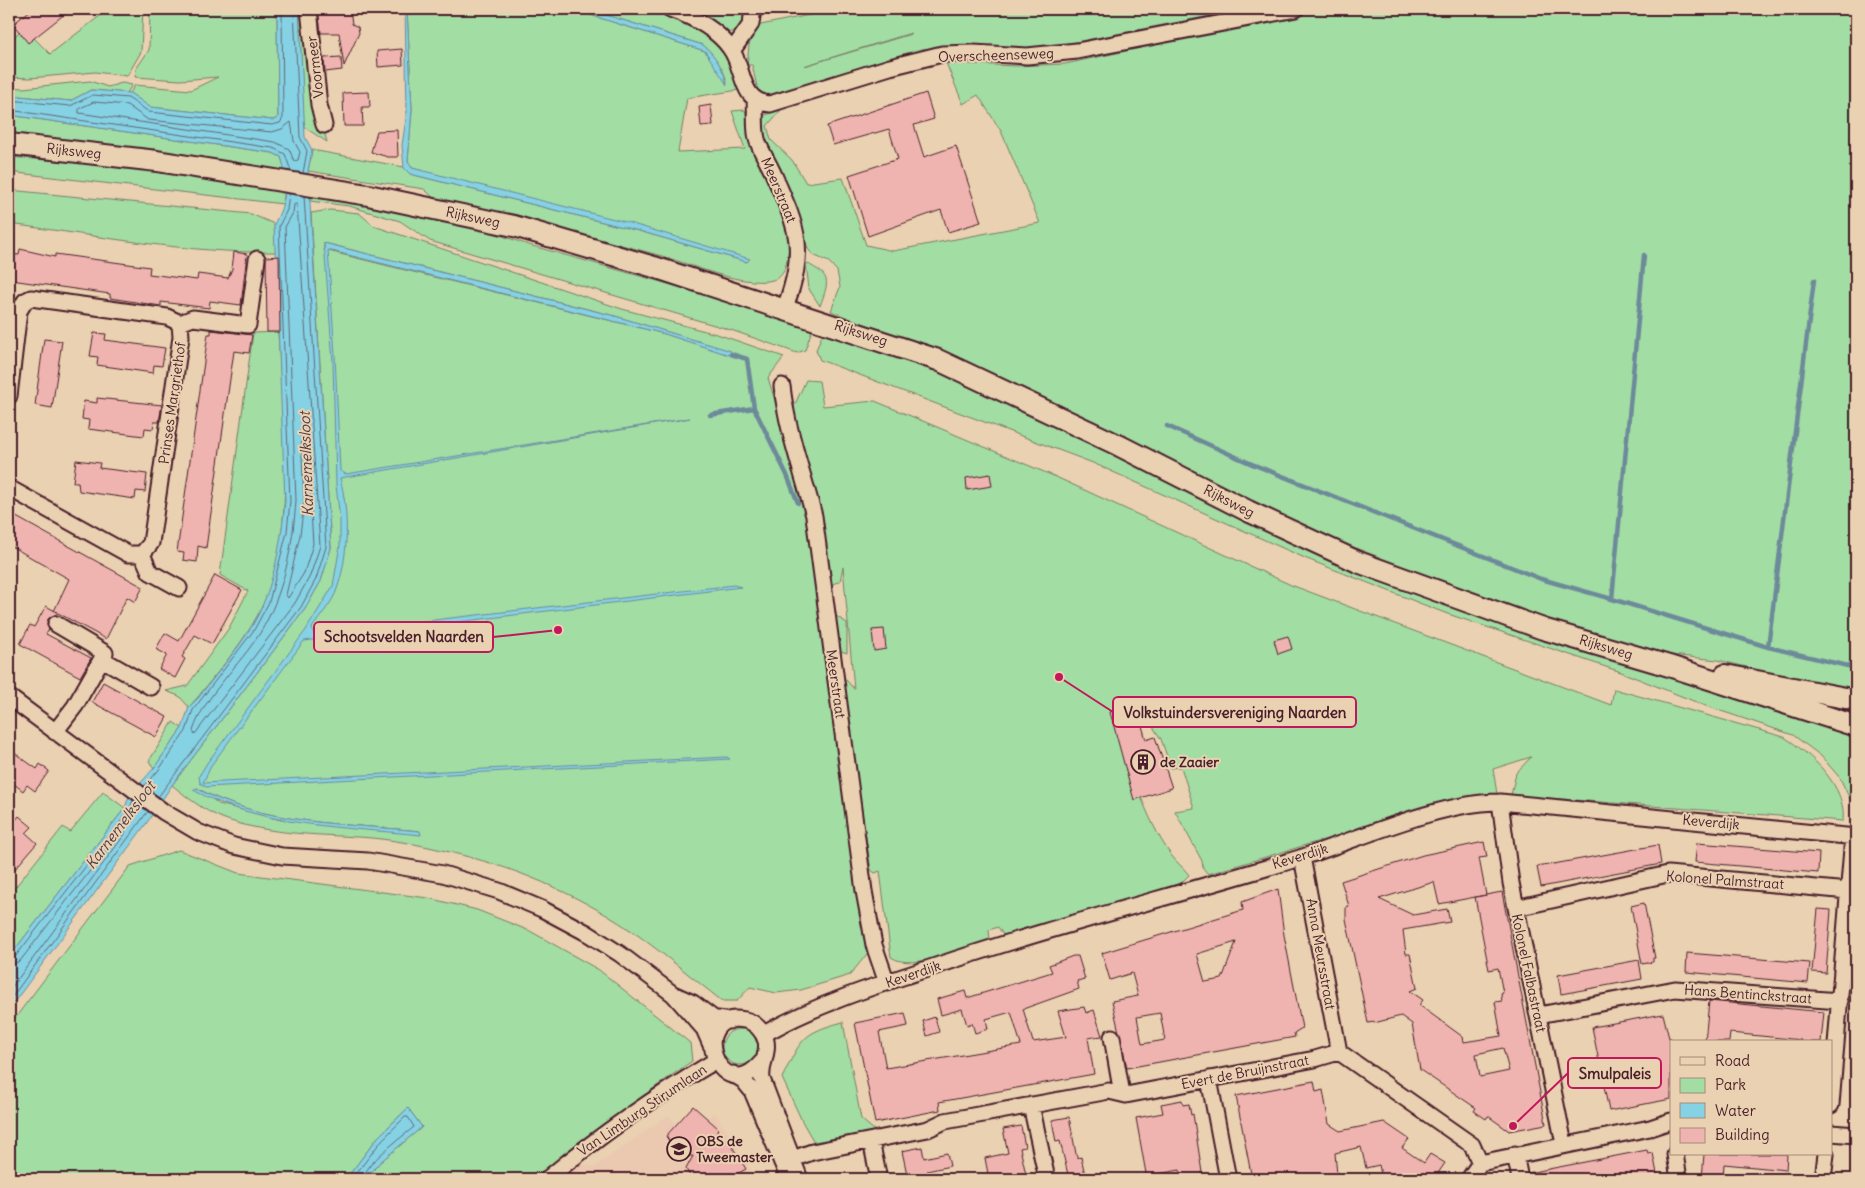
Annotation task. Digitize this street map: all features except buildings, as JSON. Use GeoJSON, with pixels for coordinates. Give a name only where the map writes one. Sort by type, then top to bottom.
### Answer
{"type":"FeatureCollection","features":[{"type":"Feature","properties":{"kind":"main road","name":"Rijksweg"},"geometry":{"type":"LineString","coordinates":[[9,144],[157,161],[280,180],[514,226],[785,308],[938,360],[1118,444],[1248,512],[1358,562],[1543,629],[1669,666],[1856,726]]}},
{"type":"Feature","properties":{"kind":"main road","name":"Rijksweg"},"geometry":{"type":"LineString","coordinates":[[1669,666],[1757,680],[1856,700]]}},
{"type":"Feature","properties":{"kind":"street","name":"Voormeer"},"geometry":{"type":"LineString","coordinates":[[309,9],[318,98],[324,126]]}},
{"type":"Feature","properties":{"kind":"street"},"geometry":{"type":"LineString","coordinates":[[670,9],[688,15],[711,29],[732,50],[747,91],[755,100]]}},
{"type":"Feature","properties":{"kind":"street","name":"Overscheenseweg"},"geometry":{"type":"LineString","coordinates":[[755,100],[770,104],[890,67],[942,54],[973,53],[1027,56],[1078,52],[1296,9]]}},
{"type":"Feature","properties":{"kind":"street"},"geometry":{"type":"LineString","coordinates":[[732,50],[749,27],[752,14]]}},
{"type":"Feature","properties":{"kind":"street","name":"Meerstraat"},"geometry":{"type":"LineString","coordinates":[[755,100],[757,138],[793,219],[798,243],[799,253],[796,279],[785,308]]}},
{"type":"Feature","properties":{"kind":"street"},"geometry":{"type":"LineString","coordinates":[[180,322],[193,318],[248,325],[257,259]]}},
{"type":"Feature","properties":{"kind":"street","name":"Prinses Margriethof"},"geometry":{"type":"LineString","coordinates":[[9,396],[19,311],[25,301],[31,298],[167,317],[180,322],[181,337],[151,543],[142,554]]}},
{"type":"Feature","properties":{"kind":"street","name":"Meerstraat"},"geometry":{"type":"LineString","coordinates":[[782,386],[790,434],[804,476],[814,516],[864,891],[874,945],[887,982]]}},
{"type":"Feature","properties":{"kind":"street"},"geometry":{"type":"LineString","coordinates":[[9,488],[128,554],[142,554],[150,572],[179,588]]}},
{"type":"Feature","properties":{"kind":"street"},"geometry":{"type":"LineString","coordinates":[[55,732],[75,706],[105,653],[56,624]]}},
{"type":"Feature","properties":{"kind":"street"},"geometry":{"type":"LineString","coordinates":[[102,659],[151,687]]}},
{"type":"Feature","properties":{"kind":"street"},"geometry":{"type":"LineString","coordinates":[[9,698],[164,812],[198,832],[234,846],[282,856],[368,861],[443,874],[499,891],[542,909],[588,933],[620,954],[673,994],[693,1003],[713,1018],[729,1021],[739,1019],[749,1021],[764,1034],[766,1053],[761,1071],[787,1161],[789,1179]]}},
{"type":"Feature","properties":{"kind":"street","name":"Keverdijk"},"geometry":{"type":"LineString","coordinates":[[764,1034],[887,982],[1002,943],[1302,857],[1434,813],[1478,802],[1500,802],[1855,836]]}},
{"type":"Feature","properties":{"kind":"street","name":"Kolonel Falbastraat"},"geometry":{"type":"LineString","coordinates":[[1500,802],[1529,979],[1539,1015],[1564,1144]]}},
{"type":"Feature","properties":{"kind":"street"},"geometry":{"type":"LineString","coordinates":[[1832,1093],[1848,891],[1855,836]]}},
{"type":"Feature","properties":{"kind":"street","name":"Anna Meursstraat"},"geometry":{"type":"LineString","coordinates":[[1302,857],[1339,1052]]}},
{"type":"Feature","properties":{"kind":"street","name":"Kolonel Palmstraat"},"geometry":{"type":"LineString","coordinates":[[1516,908],[1668,874],[1848,891]]}},
{"type":"Feature","properties":{"kind":"street","name":"Hans Bentinckstraat"},"geometry":{"type":"LineString","coordinates":[[1539,1015],[1675,989],[1840,1001]]}},
{"type":"Feature","properties":{"kind":"street"},"geometry":{"type":"LineString","coordinates":[[673,994],[687,1012],[704,1028],[715,1061],[726,1072],[743,1080],[752,1091],[787,1161],[800,1179]]}},
{"type":"Feature","properties":{"kind":"street"},"geometry":{"type":"LineString","coordinates":[[711,1045],[719,1028],[729,1021]]}},
{"type":"Feature","properties":{"kind":"street"},"geometry":{"type":"LineString","coordinates":[[1112,1037],[1122,1094]]}},
{"type":"Feature","properties":{"kind":"street"},"geometry":{"type":"LineString","coordinates":[[1339,1052],[1472,1145],[1480,1162]]}},
{"type":"Feature","properties":{"kind":"street","name":"Evert de Bruijnstraat"},"geometry":{"type":"LineString","coordinates":[[787,1161],[812,1152],[928,1129],[946,1121],[1109,1091],[1122,1094],[1209,1079],[1315,1059],[1339,1052]]}},
{"type":"Feature","properties":{"kind":"street","name":"Van Limburg Stirumlaan"},"geometry":{"type":"LineString","coordinates":[[547,1179],[576,1155],[655,1099],[715,1061]]}},
{"type":"Feature","properties":{"kind":"street"},"geometry":{"type":"LineString","coordinates":[[733,1074],[750,1073],[762,1062]]}},
{"type":"Feature","properties":{"kind":"street"},"geometry":{"type":"LineString","coordinates":[[1209,1079],[1228,1179]]}},
{"type":"Feature","properties":{"kind":"street"},"geometry":{"type":"LineString","coordinates":[[1031,1105],[1047,1179]]}},
{"type":"Feature","properties":{"kind":"street"},"geometry":{"type":"LineString","coordinates":[[1469,1179],[1480,1162],[1564,1144],[1670,1125]]}},
{"type":"Feature","properties":{"kind":"street"},"geometry":{"type":"LineString","coordinates":[[1832,1133],[1856,1135]]}},
{"type":"Feature","properties":{"kind":"street"},"geometry":{"type":"LineString","coordinates":[[872,1141],[879,1179]]}},
{"type":"Feature","properties":{"kind":"street"},"geometry":{"type":"LineString","coordinates":[[1515,1154],[1520,1179]]}},
{"type":"Feature","properties":{"kind":"street"},"geometry":{"type":"LineString","coordinates":[[1675,1156],[1679,1179]]}},
{"type":"Feature","properties":{"kind":"street"},"geometry":{"type":"LineString","coordinates":[[1824,1179],[1826,1156]]}},
{"type":"Feature","properties":{"kind":"shaded area","name":"OBS de Tweemaster"},"geometry":{"type":"Polygon","coordinates":[[[715,1113],[756,1179],[561,1178],[580,1164],[595,1167],[669,1115],[682,1134],[715,1113]]]}},
{"type":"Feature","properties":{"kind":"green space"},"geometry":{"type":"Polygon","coordinates":[[[109,9],[143,9],[141,52],[127,76],[95,72],[30,78],[9,77],[9,41],[24,28],[50,54],[109,9]]]}},
{"type":"Feature","properties":{"kind":"green space"},"geometry":{"type":"Polygon","coordinates":[[[150,9],[277,9],[278,118],[273,120],[149,107],[130,93],[135,85],[191,90],[218,77],[180,80],[135,77],[136,69],[149,50],[150,9]]]}},
{"type":"Feature","properties":{"kind":"green space"},"geometry":{"type":"Polygon","coordinates":[[[299,9],[309,9],[313,89],[327,142],[304,127],[299,9]]]}},
{"type":"Feature","properties":{"kind":"green space"},"geometry":{"type":"Polygon","coordinates":[[[407,9],[571,9],[705,51],[727,83],[718,62],[703,45],[587,9],[663,9],[682,16],[720,45],[734,71],[739,90],[687,98],[678,152],[745,149],[732,111],[745,110],[750,129],[782,209],[787,230],[789,249],[783,273],[776,279],[767,281],[741,280],[663,256],[435,199],[424,189],[308,171],[312,150],[404,167],[410,174],[639,231],[747,262],[749,260],[412,168],[408,161],[412,109],[407,9]]]}},
{"type":"Feature","properties":{"kind":"green space"},"geometry":{"type":"Polygon","coordinates":[[[688,9],[745,9],[745,18],[739,28],[728,33],[688,9]]]}},
{"type":"Feature","properties":{"kind":"green space"},"geometry":{"type":"Polygon","coordinates":[[[866,9],[1245,9],[1045,48],[965,46],[921,49],[771,94],[762,95],[758,91],[752,65],[747,65],[749,45],[756,26],[824,12],[866,9]],[[911,33],[804,66],[911,34],[911,33]]]}},
{"type":"Feature","properties":{"kind":"green space"},"geometry":{"type":"Polygon","coordinates":[[[1324,9],[1856,9],[1856,694],[1718,660],[1661,654],[1572,627],[1450,585],[1287,521],[1096,422],[997,376],[831,311],[840,287],[837,271],[829,262],[813,255],[808,249],[795,205],[763,135],[762,116],[781,110],[767,126],[771,140],[792,160],[806,183],[843,178],[866,245],[893,251],[1040,223],[1001,131],[978,95],[963,104],[946,63],[1016,66],[1065,64],[1324,9]]]}},
{"type":"Feature","properties":{"kind":"green space"},"geometry":{"type":"Polygon","coordinates":[[[90,81],[108,87],[122,83],[132,85],[127,93],[91,90],[70,101],[9,95],[9,87],[23,88],[90,81]]]}},
{"type":"Feature","properties":{"kind":"green space"},"geometry":{"type":"Polygon","coordinates":[[[9,115],[273,153],[281,157],[286,172],[9,135],[9,115]]]}},
{"type":"Feature","properties":{"kind":"green space"},"geometry":{"type":"Polygon","coordinates":[[[9,157],[134,167],[285,188],[283,204],[9,172],[9,157]]]}},
{"type":"Feature","properties":{"kind":"green space"},"geometry":{"type":"Polygon","coordinates":[[[9,190],[251,214],[274,224],[276,252],[243,252],[176,247],[9,224],[9,190]]]}},
{"type":"Feature","properties":{"kind":"green space"},"geometry":{"type":"Polygon","coordinates":[[[309,192],[464,223],[529,245],[740,304],[812,330],[805,350],[797,353],[731,330],[430,241],[400,221],[349,206],[310,201],[309,192]]]}},
{"type":"Feature","properties":{"kind":"green space"},"geometry":{"type":"Polygon","coordinates":[[[330,210],[359,213],[374,226],[622,309],[720,335],[784,357],[768,378],[803,491],[833,614],[847,623],[847,653],[829,647],[871,949],[850,975],[801,990],[776,993],[750,987],[737,1001],[722,1001],[650,944],[619,923],[576,898],[531,877],[485,861],[417,845],[372,838],[277,831],[240,824],[208,811],[172,785],[305,609],[321,581],[331,548],[311,213],[330,210]],[[324,243],[324,250],[665,334],[731,355],[730,351],[615,316],[324,243]],[[197,788],[219,804],[281,820],[419,831],[334,824],[276,816],[221,800],[197,788]]]}},
{"type":"Feature","properties":{"kind":"green space"},"geometry":{"type":"Polygon","coordinates":[[[806,263],[820,272],[826,280],[820,306],[809,289],[806,263]]]}},
{"type":"Feature","properties":{"kind":"green space"},"geometry":{"type":"Polygon","coordinates":[[[278,332],[285,468],[281,537],[275,569],[265,600],[243,639],[189,707],[179,696],[166,691],[187,686],[229,628],[248,591],[220,575],[253,333],[278,332]]]}},
{"type":"Feature","properties":{"kind":"green space"},"geometry":{"type":"Polygon","coordinates":[[[823,333],[942,369],[1258,522],[1856,731],[1856,812],[1840,778],[1821,756],[1793,735],[1706,706],[1621,672],[1445,613],[1307,559],[1093,463],[820,360],[816,350],[823,333]]]}},
{"type":"Feature","properties":{"kind":"green space"},"geometry":{"type":"Polygon","coordinates":[[[806,380],[819,381],[823,406],[875,401],[1056,477],[1291,585],[1611,705],[1614,689],[1784,737],[1805,752],[1825,772],[1839,796],[1843,808],[1843,821],[1511,795],[1516,773],[1531,757],[1493,769],[1497,794],[1455,801],[1208,874],[1203,868],[1202,861],[1175,811],[1194,808],[1181,767],[1171,768],[1161,739],[1145,715],[1115,724],[1153,825],[1171,855],[1189,875],[1181,883],[1004,936],[998,927],[989,930],[990,941],[939,957],[912,962],[901,961],[891,957],[880,871],[875,873],[871,870],[840,673],[854,689],[843,567],[840,581],[828,586],[821,523],[811,474],[795,430],[792,411],[806,380]]]}},
{"type":"Feature","properties":{"kind":"green space"},"geometry":{"type":"Polygon","coordinates":[[[173,722],[182,728],[154,768],[149,761],[173,722]]]}},
{"type":"Feature","properties":{"kind":"green space"},"geometry":{"type":"Polygon","coordinates":[[[103,792],[125,808],[9,957],[9,895],[63,827],[70,832],[103,792]]]}},
{"type":"Feature","properties":{"kind":"green space"},"geometry":{"type":"Polygon","coordinates":[[[179,850],[238,873],[428,898],[477,910],[530,931],[599,970],[690,1043],[692,1061],[577,1143],[574,1150],[542,1179],[366,1179],[379,1163],[422,1127],[408,1108],[378,1137],[346,1179],[9,1179],[9,1026],[130,866],[179,850]]]}},
{"type":"Feature","properties":{"kind":"green space"},"geometry":{"type":"Polygon","coordinates":[[[843,1022],[861,1119],[875,1131],[814,1142],[782,1078],[804,1040],[818,1030],[843,1022]]]}},
{"type":"Feature","properties":{"kind":"green space"},"geometry":{"type":"Polygon","coordinates":[[[740,1029],[753,1034],[758,1047],[753,1060],[740,1065],[727,1060],[722,1047],[727,1034],[740,1029]]]}},
{"type":"Feature","properties":{"kind":"water","name":"Karnemelksloot"},"geometry":{"type":"Polygon","coordinates":[[[277,9],[299,9],[305,137],[312,150],[308,171],[331,548],[321,581],[305,609],[172,785],[146,824],[9,1009],[9,957],[125,808],[129,796],[154,768],[182,728],[189,707],[226,662],[252,625],[265,599],[273,575],[285,501],[274,224],[284,200],[285,174],[281,157],[273,153],[9,115],[9,95],[70,101],[91,90],[130,93],[150,107],[273,120],[278,118],[277,9]]]}},
{"type":"Feature","properties":{"kind":"water"},"geometry":{"type":"Polygon","coordinates":[[[405,9],[407,9],[412,109],[408,161],[412,168],[626,222],[750,259],[747,262],[639,231],[410,174],[404,168],[402,145],[407,112],[405,9]]]}},
{"type":"Feature","properties":{"kind":"water"},"geometry":{"type":"Polygon","coordinates":[[[571,9],[587,9],[703,45],[718,63],[727,85],[705,51],[571,9]]]}},
{"type":"Feature","properties":{"kind":"water"},"geometry":{"type":"Polygon","coordinates":[[[324,243],[615,316],[731,351],[732,356],[665,334],[328,250],[340,471],[346,474],[690,418],[340,478],[346,519],[344,562],[335,594],[312,628],[314,634],[734,585],[741,587],[304,641],[212,764],[203,783],[727,757],[730,759],[206,787],[200,783],[199,776],[207,763],[306,630],[333,586],[340,545],[340,520],[336,485],[333,362],[324,243]]]}},
{"type":"Feature","properties":{"kind":"water"},"geometry":{"type":"Polygon","coordinates":[[[196,788],[221,800],[276,816],[334,824],[420,831],[421,835],[334,827],[275,818],[247,812],[219,802],[193,790],[196,788]]]}},
{"type":"Feature","properties":{"kind":"water"},"geometry":{"type":"Polygon","coordinates":[[[408,1108],[422,1127],[379,1163],[366,1179],[346,1179],[378,1137],[408,1108]]]}},
{"type":"Feature","properties":{"kind":"waterway"},"geometry":{"type":"LineString","coordinates":[[1167,426],[1252,464],[1541,579],[1612,599],[1644,255]]}},
{"type":"Feature","properties":{"kind":"waterway"},"geometry":{"type":"LineString","coordinates":[[1768,647],[1814,280]]}},
{"type":"Feature","properties":{"kind":"waterway"},"geometry":{"type":"LineString","coordinates":[[731,354],[747,359],[754,408],[787,475],[798,503]]}},
{"type":"Feature","properties":{"kind":"waterway"},"geometry":{"type":"LineString","coordinates":[[710,415],[754,408]]}},
{"type":"Feature","properties":{"kind":"waterway"},"geometry":{"type":"LineString","coordinates":[[1612,599],[1768,647],[1856,668]]}},
{"type":"Feature","properties":{"kind":"place","name":"Schootsvelden Naarden"},"geometry":{"type":"Point","coordinates":[558,630]}},
{"type":"Feature","properties":{"kind":"place","name":"Volkstuindersvereniging Naarden"},"geometry":{"type":"Point","coordinates":[1059,677]}},
{"type":"Feature","properties":{"kind":"place","name":"de Zaaier"},"geometry":{"type":"Point","coordinates":[1143,762]}},
{"type":"Feature","properties":{"kind":"place","name":"Smulpaleis"},"geometry":{"type":"Point","coordinates":[1513,1126]}},
{"type":"Feature","properties":{"kind":"place","name":"OBS de Tweemaster"},"geometry":{"type":"Point","coordinates":[679,1149]}}]}
